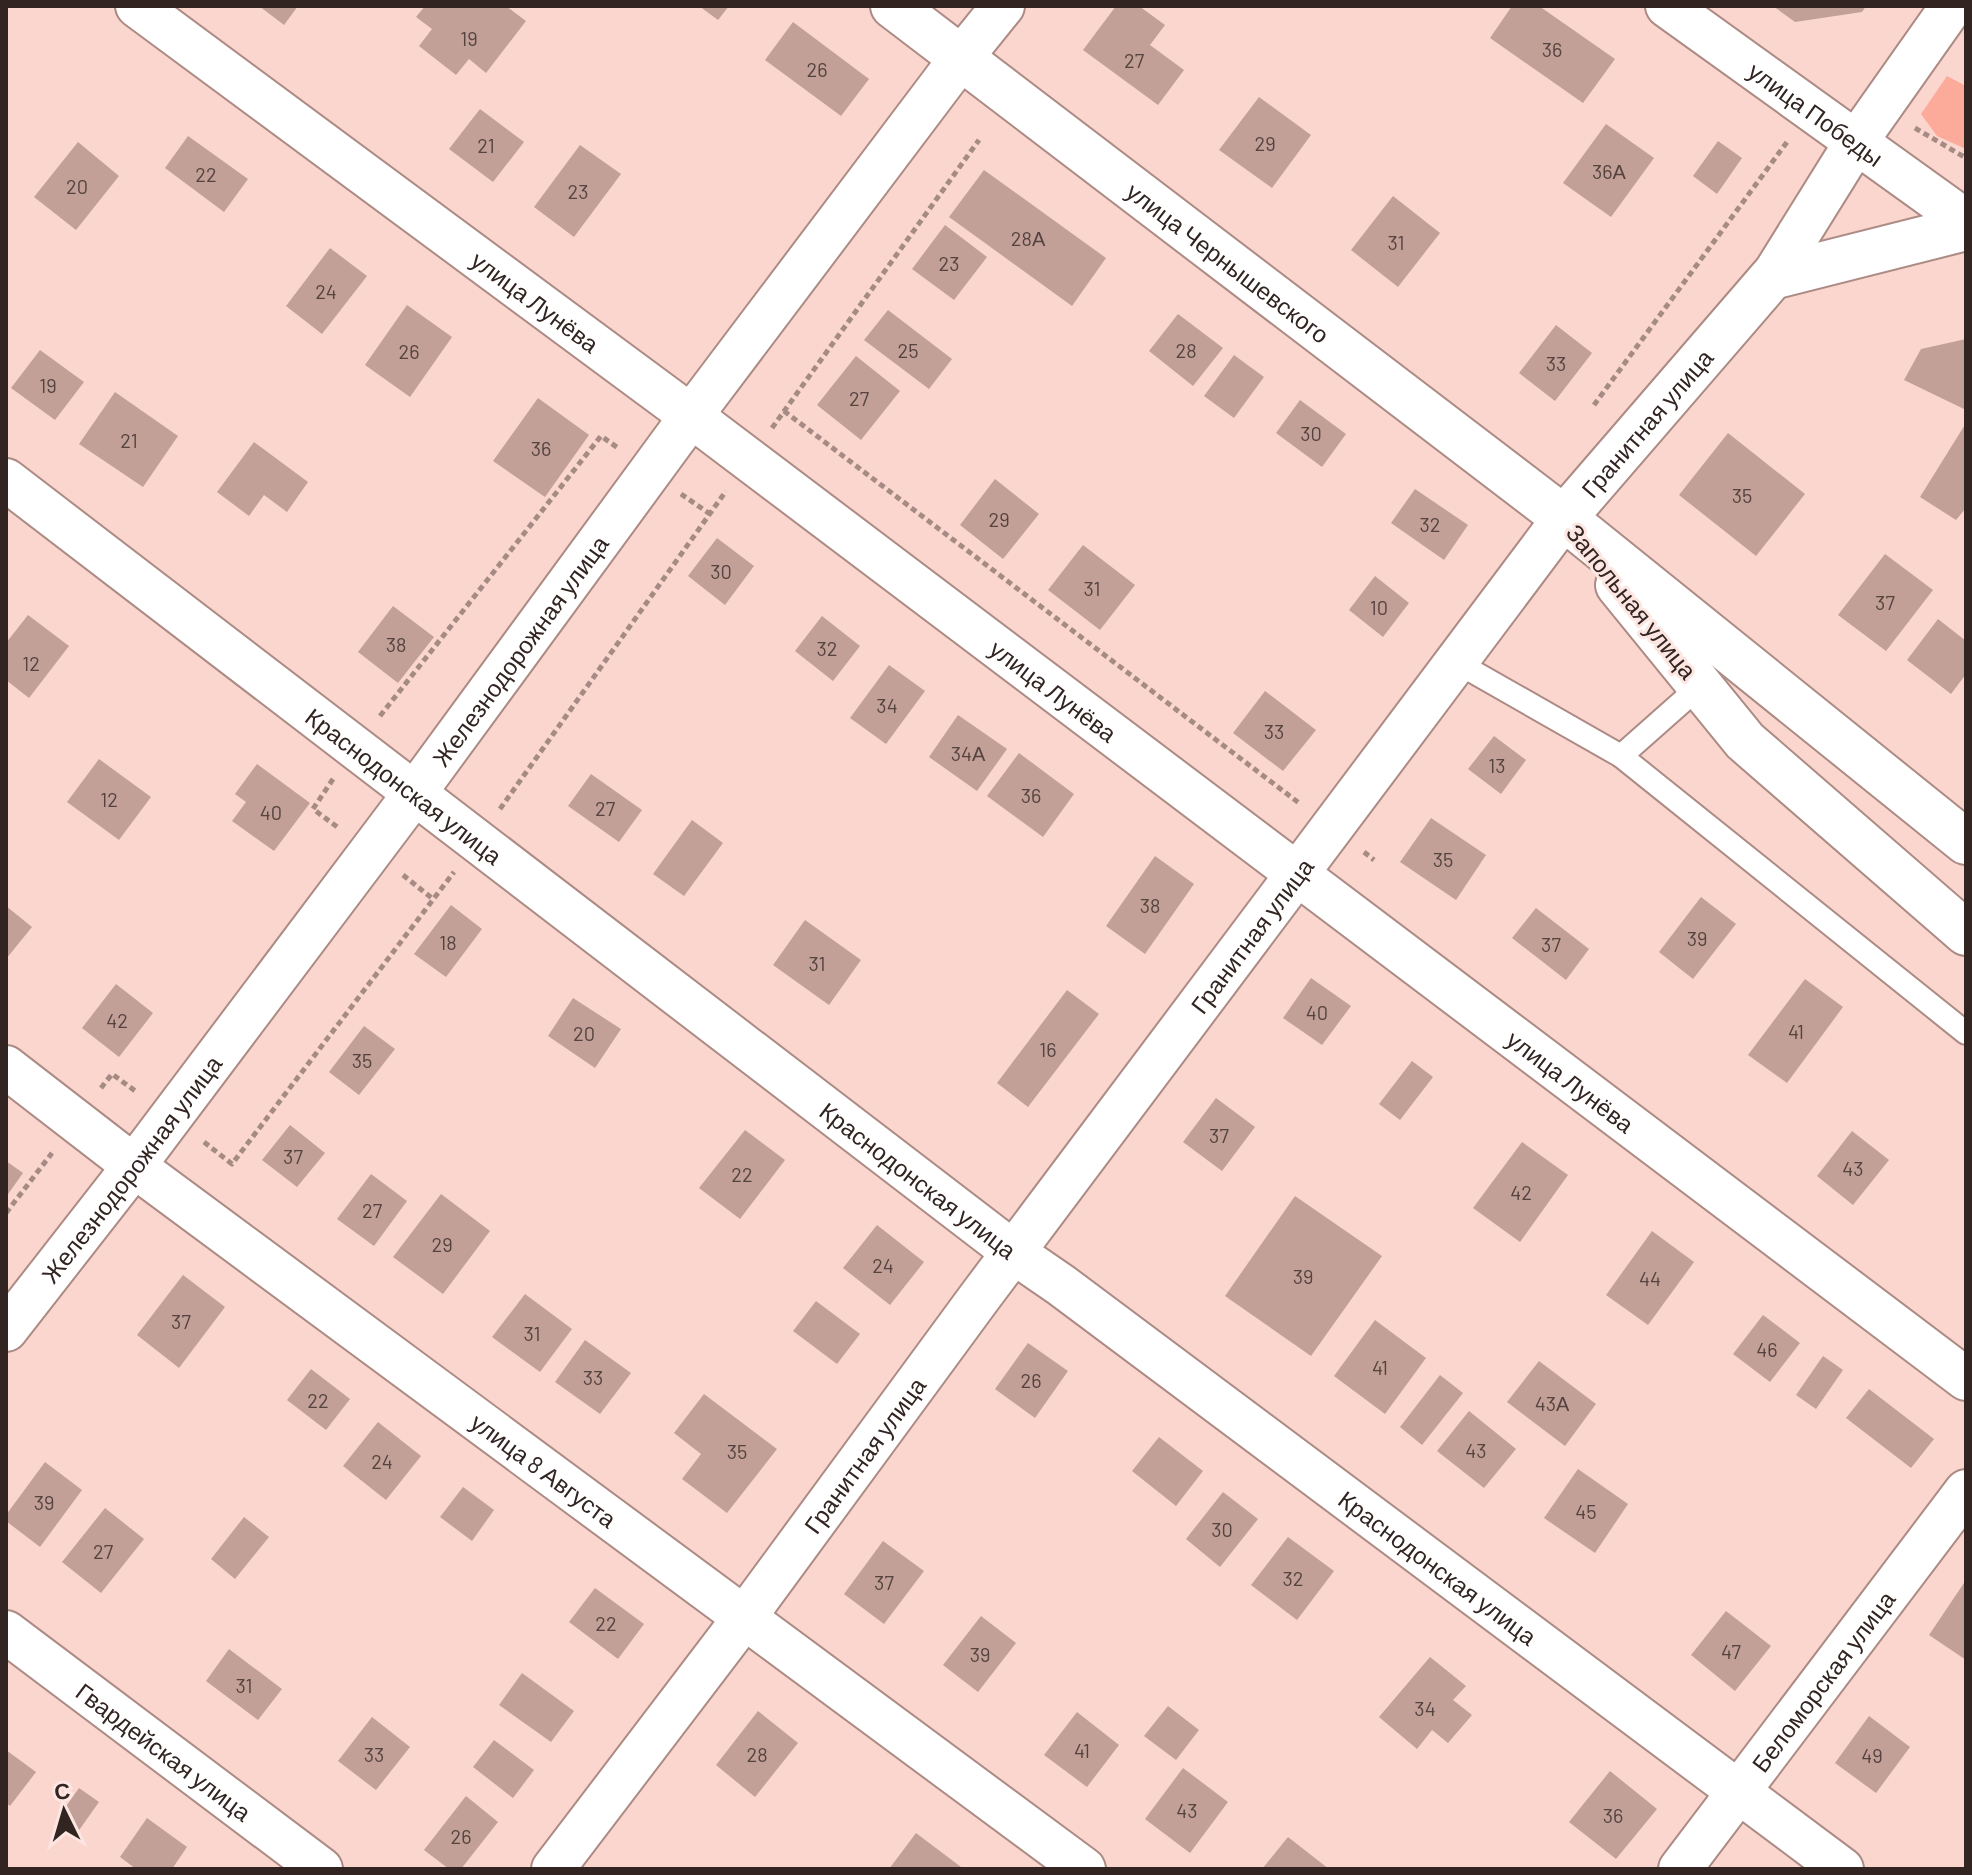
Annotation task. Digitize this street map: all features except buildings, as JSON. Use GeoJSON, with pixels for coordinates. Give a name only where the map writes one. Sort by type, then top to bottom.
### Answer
{"type":"FeatureCollection","features":[{"type":"Feature","properties":{"kind":"street","name":"улица Лунёва"},"geometry":{"type":"LineString","coordinates":[[137,6],[749,459],[1966,1379]]}},
{"type":"Feature","properties":{"kind":"street","name":"улица Чернышевского"},"geometry":{"type":"LineString","coordinates":[[893,6],[1564,518]]}},
{"type":"Feature","properties":{"kind":"street","name":"Железнодорожная улица"},"geometry":{"type":"LineString","coordinates":[[6,1330],[134,1166],[414,794],[691,416],[1003,6]]}},
{"type":"Feature","properties":{"kind":"street","name":"улица Победы"},"geometry":{"type":"LineString","coordinates":[[1667,6],[1966,221]]}},
{"type":"Feature","properties":{"kind":"street","name":"Гранитная улица"},"geometry":{"type":"LineString","coordinates":[[553,1869],[744,1618],[1013,1252],[1564,518],[1772,277],[1856,142],[1952,6]]}},
{"type":"Feature","properties":{"kind":"street"},"geometry":{"type":"LineString","coordinates":[[1772,277],[1966,228]]}},
{"type":"Feature","properties":{"kind":"street","name":"Краснодонская улица"},"geometry":{"type":"LineString","coordinates":[[6,480],[1013,1252],[1842,1869]]}},
{"type":"Feature","properties":{"kind":"street","name":"Запольная улица"},"geometry":{"type":"LineString","coordinates":[[1564,518],[1745,741],[1966,933]]}},
{"type":"Feature","properties":{"kind":"street","name":"Запольная улица"},"geometry":{"type":"LineString","coordinates":[[1564,518],[1966,842]]}},
{"type":"Feature","properties":{"kind":"street","name":"улица 8 Августа"},"geometry":{"type":"LineString","coordinates":[[6,1067],[134,1166],[1084,1869]]}},
{"type":"Feature","properties":{"kind":"street","name":"Беломорская улица"},"geometry":{"type":"LineString","coordinates":[[1680,1869],[1966,1491]]}},
{"type":"Feature","properties":{"kind":"street","name":"Гвардейская улица"},"geometry":{"type":"LineString","coordinates":[[6,1632],[321,1869]]}},
{"type":"Feature","properties":{"kind":"lane"},"geometry":{"type":"LineString","coordinates":[[1456,662],[1621,756],[1966,1033]]}},
{"type":"Feature","properties":{"kind":"lane"},"geometry":{"type":"LineString","coordinates":[[1621,756],[1700,686]]}},
{"type":"Feature","properties":{"kind":"path"},"geometry":{"type":"LineString","coordinates":[[6,1213],[112,1074],[232,1164],[477,842],[979,140]]}},
{"type":"Feature","properties":{"kind":"path"},"geometry":{"type":"LineString","coordinates":[[784,411],[1374,860]]}},
{"type":"Feature","properties":{"kind":"shaded area"},"geometry":{"type":"Polygon","coordinates":[[[1947,76],[1966,86],[1966,149],[1937,136],[1921,114],[1947,76]]]}}]}
